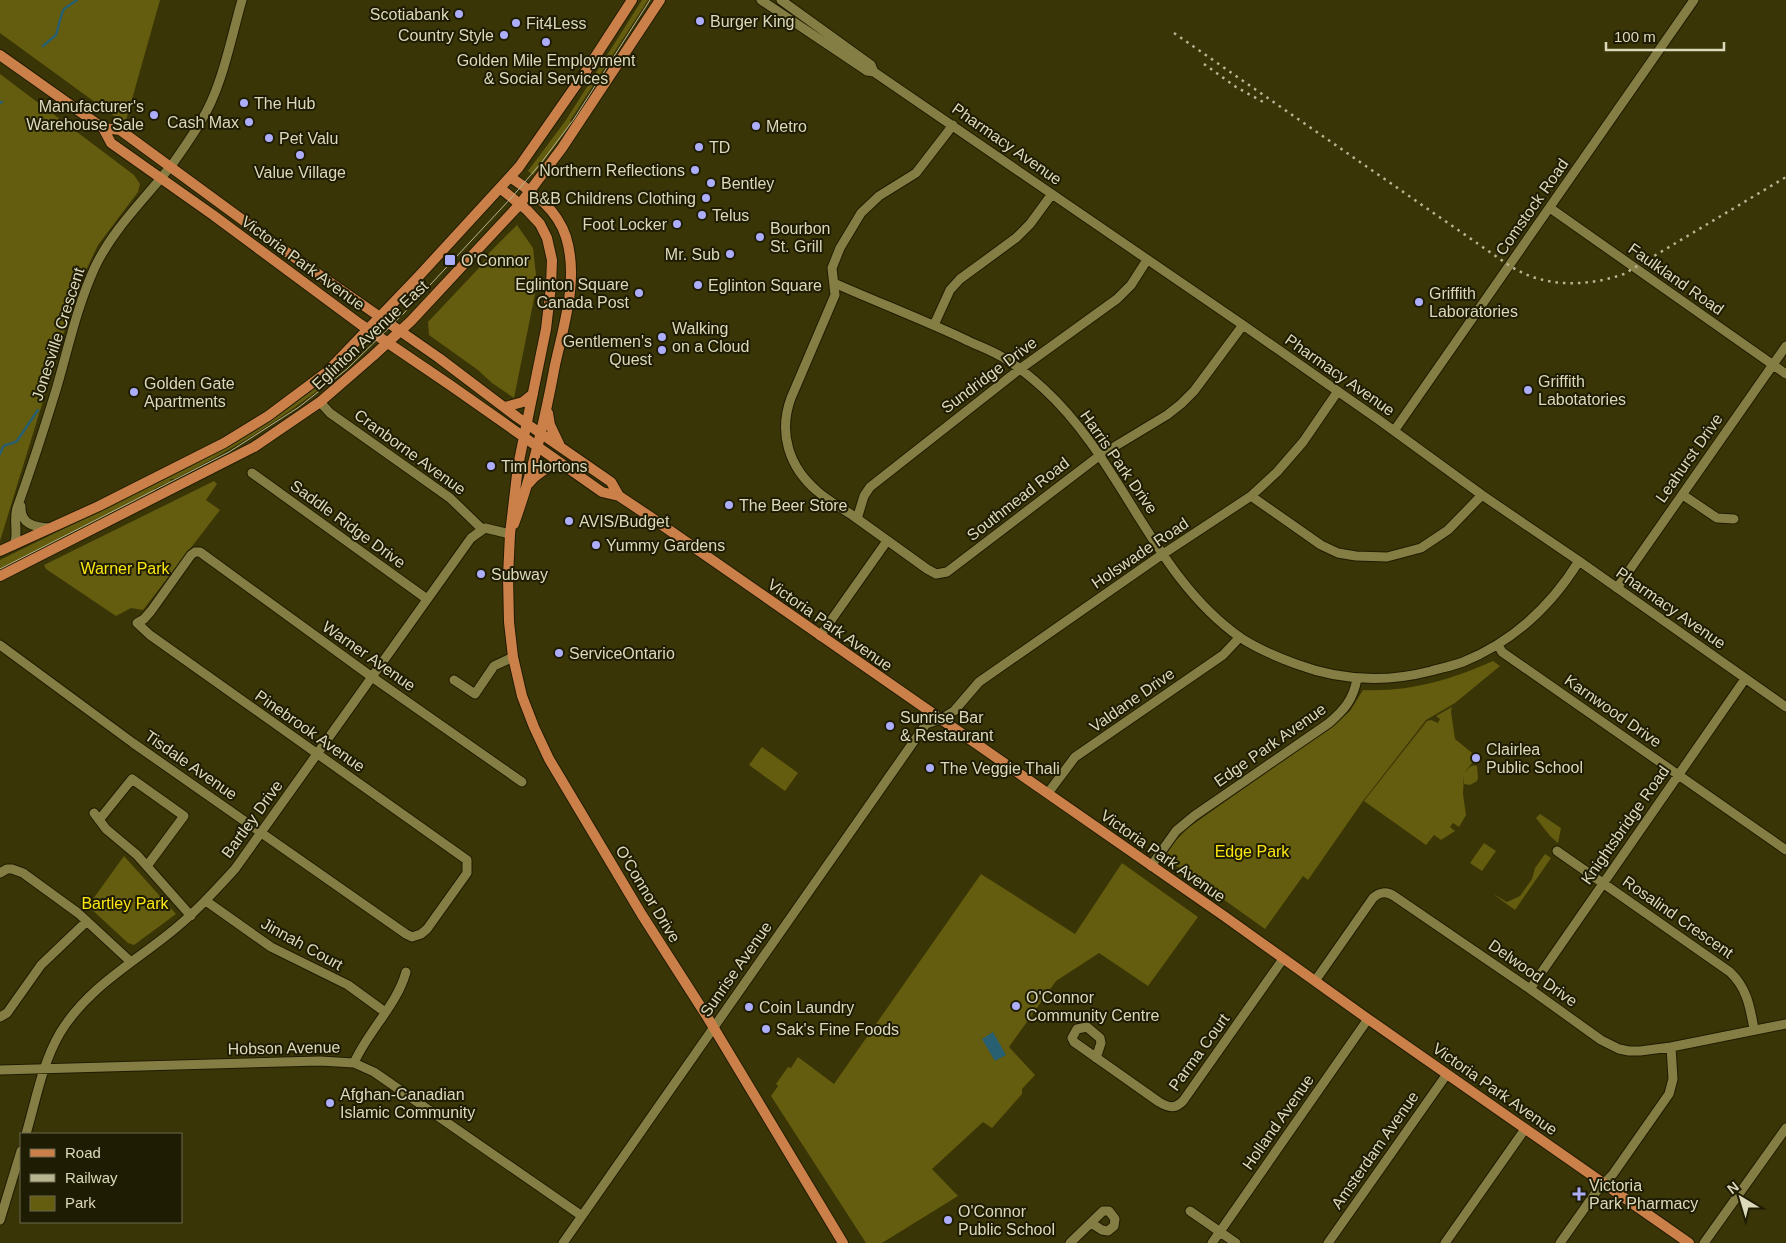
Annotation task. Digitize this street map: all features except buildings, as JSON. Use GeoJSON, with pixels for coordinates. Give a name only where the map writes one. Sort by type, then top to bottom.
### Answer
{"type":"FeatureCollection","features":[{"type":"Feature","properties":{"kind":"main road","name":"Eglinton Avenue East"},"geometry":{"type":"LineString","coordinates":[[0,551],[99,506],[232,439],[282,406],[327,372],[520,167],[586,72],[632,0]]}},
{"type":"Feature","properties":{"kind":"main road","name":"Eglinton Avenue East"},"geometry":{"type":"LineString","coordinates":[[0,576],[254,447],[320,402],[400,331],[520,204],[602,88],[660,0]]}},
{"type":"Feature","properties":{"kind":"main road","name":"Victoria Park Avenue"},"geometry":{"type":"LineString","coordinates":[[0,55],[103,128],[111,144],[368,330],[388,342],[602,492],[619,496],[941,719],[1605,1183],[1682,1241]]}},
{"type":"Feature","properties":{"kind":"main road","name":"Victoria Park Avenue"},"geometry":{"type":"LineString","coordinates":[[103,128],[120,130],[169,168],[380,316],[611,482],[619,496]]}},
{"type":"Feature","properties":{"kind":"main road"},"geometry":{"type":"LineString","coordinates":[[510,178],[531,190],[543,201],[560,224],[566,238],[570,260],[571,281],[567,311],[538,447]]}},
{"type":"Feature","properties":{"kind":"main road"},"geometry":{"type":"LineString","coordinates":[[500,188],[540,224],[545,232],[552,260],[552,286],[546,329],[524,437]]}},
{"type":"Feature","properties":{"kind":"main road"},"geometry":{"type":"LineString","coordinates":[[505,407],[523,402],[533,394]]}},
{"type":"Feature","properties":{"kind":"main road"},"geometry":{"type":"LineString","coordinates":[[547,404],[550,425],[561,447]]}},
{"type":"Feature","properties":{"kind":"main road","name":"O'Connor Drive"},"geometry":{"type":"LineString","coordinates":[[524,437],[512,501],[508,577],[509,622],[522,696],[534,728],[549,759],[644,920],[713,1028],[843,1243]]}},
{"type":"Feature","properties":{"kind":"main road","name":"O'Connor Drive"},"geometry":{"type":"LineString","coordinates":[[510,534],[521,506],[538,447]]}},
{"type":"Feature","properties":{"kind":"main road"},"geometry":{"type":"LineString","coordinates":[[526,486],[536,474],[560,463]]}},
{"type":"Feature","properties":{"kind":"street","name":"Jonesville Crescent"},"geometry":{"type":"LineString","coordinates":[[14,545],[17,538],[16,511],[21,501],[56,391],[76,317],[95,266],[126,217],[169,168],[207,112],[217,87],[242,0]]}},
{"type":"Feature","properties":{"kind":"street","name":"Pharmacy Avenue"},"geometry":{"type":"LineString","coordinates":[[761,0],[867,71],[874,72],[954,125],[1338,391],[1482,495],[1786,707]]}},
{"type":"Feature","properties":{"kind":"street","name":"Pharmacy Avenue"},"geometry":{"type":"LineString","coordinates":[[782,0],[871,65],[874,72]]}},
{"type":"Feature","properties":{"kind":"street","name":"Comstock Road"},"geometry":{"type":"LineString","coordinates":[[1394,431],[1694,0]]}},
{"type":"Feature","properties":{"kind":"street","name":"Southmead Road"},"geometry":{"type":"LineString","coordinates":[[954,125],[916,173],[879,196],[861,213],[840,248],[832,268],[834,298],[786,410],[785,434],[792,461],[801,476],[818,492],[927,569],[936,574],[947,572],[1099,456],[1167,415],[1194,391],[1243,325]]}},
{"type":"Feature","properties":{"kind":"street"},"geometry":{"type":"LineString","coordinates":[[934,325],[950,290],[960,279],[1016,238],[1030,224],[1052,194]]}},
{"type":"Feature","properties":{"kind":"street","name":"Faulkland Road"},"geometry":{"type":"LineString","coordinates":[[1550,208],[1786,374]]}},
{"type":"Feature","properties":{"kind":"street","name":"Sundridge Drive"},"geometry":{"type":"LineString","coordinates":[[857,519],[864,496],[870,488],[1020,369],[1117,299],[1131,285],[1147,260]]}},
{"type":"Feature","properties":{"kind":"street","name":"Harris Park Drive"},"geometry":{"type":"LineString","coordinates":[[834,283],[934,325],[1006,359],[1020,369],[1059,403],[1099,456],[1177,574],[1202,605],[1240,637],[1270,654],[1307,668],[1357,679]]}},
{"type":"Feature","properties":{"kind":"street","name":"Leahurst Drive"},"geometry":{"type":"LineString","coordinates":[[1617,588],[1786,346]]}},
{"type":"Feature","properties":{"kind":"street","name":"Holswade Road"},"geometry":{"type":"LineString","coordinates":[[941,719],[954,711],[979,682],[1251,496],[1277,472],[1303,442],[1338,391]]}},
{"type":"Feature","properties":{"kind":"street","name":"Cranborne Avenue"},"geometry":{"type":"LineString","coordinates":[[320,402],[330,413],[450,498],[482,529]]}},
{"type":"Feature","properties":{"kind":"street","name":"Saddle Ridge Drive"},"geometry":{"type":"LineString","coordinates":[[252,473],[427,599]]}},
{"type":"Feature","properties":{"kind":"street"},"geometry":{"type":"LineString","coordinates":[[1251,496],[1321,545],[1338,553],[1356,556],[1387,557],[1421,548],[1448,530],[1482,495]]}},
{"type":"Feature","properties":{"kind":"street"},"geometry":{"type":"LineString","coordinates":[[1683,495],[1717,518],[1734,519]]}},
{"type":"Feature","properties":{"kind":"street"},"geometry":{"type":"LineString","coordinates":[[21,501],[21,515],[27,522],[34,526],[49,528]]}},
{"type":"Feature","properties":{"kind":"street"},"geometry":{"type":"LineString","coordinates":[[482,529],[491,528],[510,534]]}},
{"type":"Feature","properties":{"kind":"street","name":"Bartley Drive"},"geometry":{"type":"LineString","coordinates":[[26,1133],[44,1069],[59,1035],[71,1016],[92,993],[191,916],[235,869],[471,538],[482,529]]}},
{"type":"Feature","properties":{"kind":"street"},"geometry":{"type":"LineString","coordinates":[[820,636],[887,541]]}},
{"type":"Feature","properties":{"kind":"street","name":"Warner Avenue"},"geometry":{"type":"LineString","coordinates":[[137,623],[151,611],[191,555],[200,552],[372,677],[522,782]]}},
{"type":"Feature","properties":{"kind":"street"},"geometry":{"type":"LineString","coordinates":[[1357,679],[1389,679],[1415,675],[1462,662],[1498,645],[1541,611],[1579,561]]}},
{"type":"Feature","properties":{"kind":"street","name":"Pinebrook Avenue"},"geometry":{"type":"LineString","coordinates":[[137,623],[150,635],[467,860],[467,873],[427,929],[417,936]]}},
{"type":"Feature","properties":{"kind":"street","name":"Valdane Drive"},"geometry":{"type":"LineString","coordinates":[[1048,794],[1075,758],[1223,655],[1240,637]]}},
{"type":"Feature","properties":{"kind":"street","name":"Tisdale Avenue"},"geometry":{"type":"LineString","coordinates":[[0,645],[133,742],[406,934],[412,937],[417,936]]}},
{"type":"Feature","properties":{"kind":"street","name":"Karnwood Drive"},"geometry":{"type":"LineString","coordinates":[[1498,645],[1502,652],[1786,850]]}},
{"type":"Feature","properties":{"kind":"street"},"geometry":{"type":"LineString","coordinates":[[454,680],[476,694],[494,666],[514,657]]}},
{"type":"Feature","properties":{"kind":"street","name":"Edge Park Avenue"},"geometry":{"type":"LineString","coordinates":[[1151,866],[1176,831],[1194,816],[1329,723],[1345,709],[1357,679]]}},
{"type":"Feature","properties":{"kind":"street","name":"Knightsbridge Road"},"geometry":{"type":"LineString","coordinates":[[1530,989],[1745,680]]}},
{"type":"Feature","properties":{"kind":"street","name":"Sunrise Avenue"},"geometry":{"type":"LineString","coordinates":[[563,1243],[926,724],[941,719]]}},
{"type":"Feature","properties":{"kind":"street"},"geometry":{"type":"LineString","coordinates":[[147,866],[184,816],[132,779],[96,817],[106,829],[147,866],[191,916]]}},
{"type":"Feature","properties":{"kind":"street","name":"Rosalind Crescent"},"geometry":{"type":"LineString","coordinates":[[1557,851],[1722,966],[1736,978],[1746,994],[1754,1029]]}},
{"type":"Feature","properties":{"kind":"street"},"geometry":{"type":"LineString","coordinates":[[0,873],[7,869],[20,871],[88,921],[131,962]]}},
{"type":"Feature","properties":{"kind":"street","name":"Delwood Drive"},"geometry":{"type":"LineString","coordinates":[[1315,981],[1373,898],[1380,892],[1386,892],[1610,1045],[1629,1051],[1671,1047],[1786,1024]]}},
{"type":"Feature","properties":{"kind":"street","name":"Jinnah Court"},"geometry":{"type":"LineString","coordinates":[[206,901],[271,947],[348,986],[385,1012]]}},
{"type":"Feature","properties":{"kind":"street"},"geometry":{"type":"LineString","coordinates":[[0,1017],[8,1013],[41,965],[88,921]]}},
{"type":"Feature","properties":{"kind":"street","name":"Parma Court"},"geometry":{"type":"LineString","coordinates":[[1096,1058],[1165,1105],[1170,1108],[1176,1107],[1184,1100],[1283,959]]}},
{"type":"Feature","properties":{"kind":"street"},"geometry":{"type":"LineString","coordinates":[[354,1063],[360,1049],[402,986],[406,972]]}},
{"type":"Feature","properties":{"kind":"street","name":"Holland Avenue"},"geometry":{"type":"LineString","coordinates":[[1212,1243],[1368,1019]]}},
{"type":"Feature","properties":{"kind":"street"},"geometry":{"type":"LineString","coordinates":[[1560,1243],[1596,1192],[1613,1174],[1668,1094],[1672,1079],[1671,1047]]}},
{"type":"Feature","properties":{"kind":"street","name":"Hobson Avenue"},"geometry":{"type":"LineString","coordinates":[[0,1070],[320,1061],[354,1063],[374,1072],[582,1216]]}},
{"type":"Feature","properties":{"kind":"street","name":"Amsterdam Avenue"},"geometry":{"type":"LineString","coordinates":[[1328,1243],[1447,1074]]}},
{"type":"Feature","properties":{"kind":"street"},"geometry":{"type":"LineString","coordinates":[[1445,1243],[1525,1128]]}},
{"type":"Feature","properties":{"kind":"street"},"geometry":{"type":"LineString","coordinates":[[1704,1243],[1786,1128]]}},
{"type":"Feature","properties":{"kind":"street"},"geometry":{"type":"LineString","coordinates":[[0,1220],[20,1154]]}},
{"type":"Feature","properties":{"kind":"street"},"geometry":{"type":"LineString","coordinates":[[1190,1211],[1236,1243]]}},
{"type":"Feature","properties":{"kind":"street"},"geometry":{"type":"LineString","coordinates":[[1070,1243],[1091,1223]]}},
{"type":"Feature","properties":{"kind":"green space"},"geometry":{"type":"Polygon","coordinates":[[[0,0],[160,0],[125,124],[0,33],[0,0]]]}},
{"type":"Feature","properties":{"kind":"green space"},"geometry":{"type":"Polygon","coordinates":[[[642,0],[648,0],[570,121],[572,123],[533,175],[528,171],[566,120],[642,0]]]}},
{"type":"Feature","properties":{"kind":"green space"},"geometry":{"type":"Polygon","coordinates":[[[0,74],[134,175],[140,184],[138,192],[98,245],[78,287],[0,541],[0,74]]]}},
{"type":"Feature","properties":{"kind":"green space"},"geometry":{"type":"Polygon","coordinates":[[[517,225],[533,248],[537,284],[514,398],[429,335],[428,322],[478,269],[489,253],[517,225]]]}},
{"type":"Feature","properties":{"kind":"green space"},"geometry":{"type":"Polygon","coordinates":[[[359,350],[362,352],[330,381],[293,409],[255,434],[195,468],[174,479],[170,479],[171,481],[154,489],[155,492],[0,570],[0,560],[189,467],[239,440],[310,392],[359,350]]]}},
{"type":"Feature","properties":{"kind":"green space","name":"Warner Park"},"geometry":{"type":"Polygon","coordinates":[[[214,481],[217,484],[206,500],[220,510],[143,610],[131,608],[116,616],[46,569],[44,565],[214,481]]]}},
{"type":"Feature","properties":{"kind":"green space","name":"Edge Park"},"geometry":{"type":"Polygon","coordinates":[[[1493,661],[1500,666],[1455,703],[1426,720],[1363,801],[1308,880],[1303,876],[1265,929],[1164,857],[1173,843],[1188,828],[1340,720],[1350,711],[1363,690],[1413,687],[1446,679],[1493,661]]]}},
{"type":"Feature","properties":{"kind":"green space"},"geometry":{"type":"Polygon","coordinates":[[[1452,707],[1455,739],[1477,757],[1464,773],[1471,767],[1477,766],[1478,778],[1477,781],[1470,785],[1464,784],[1464,774],[1463,794],[1466,815],[1459,827],[1453,823],[1450,827],[1455,831],[1441,840],[1434,835],[1426,845],[1364,801],[1427,721],[1431,720],[1438,723],[1440,719],[1436,716],[1452,707]]]}},
{"type":"Feature","properties":{"kind":"green space"},"geometry":{"type":"Polygon","coordinates":[[[762,747],[798,773],[785,791],[749,765],[762,747]]]}},
{"type":"Feature","properties":{"kind":"green space"},"geometry":{"type":"Polygon","coordinates":[[[1540,814],[1561,828],[1558,843],[1536,818],[1540,814]]]}},
{"type":"Feature","properties":{"kind":"green space"},"geometry":{"type":"Polygon","coordinates":[[[1484,843],[1496,851],[1482,871],[1470,863],[1484,843]]]}},
{"type":"Feature","properties":{"kind":"green space"},"geometry":{"type":"Polygon","coordinates":[[[1545,854],[1551,858],[1515,910],[1493,894],[1507,902],[1520,896],[1532,879],[1535,868],[1545,854]]]}},
{"type":"Feature","properties":{"kind":"green space","name":"Bartley Park"},"geometry":{"type":"Polygon","coordinates":[[[124,856],[176,914],[134,945],[128,943],[88,906],[124,856]]]}},
{"type":"Feature","properties":{"kind":"green space"},"geometry":{"type":"Polygon","coordinates":[[[1122,863],[1198,917],[1148,986],[1099,953],[1056,981],[1009,1047],[1035,1075],[1022,1089],[1022,1094],[992,1128],[983,1122],[932,1169],[958,1196],[882,1243],[866,1243],[771,1096],[778,1086],[776,1084],[788,1067],[791,1068],[798,1057],[834,1084],[981,874],[1075,934],[1122,863]]]}},
{"type":"Feature","properties":{"kind":"water"},"geometry":{"type":"Polygon","coordinates":[[[993,1032],[1006,1055],[995,1061],[982,1039],[993,1032]]]}},
{"type":"Feature","properties":{"kind":"waterway"},"geometry":{"type":"LineString","coordinates":[[43,46],[56,35],[64,9],[77,0]]}},
{"type":"Feature","properties":{"kind":"waterway"},"geometry":{"type":"LineString","coordinates":[[0,454],[5,445],[17,441],[38,410]]}},
{"type":"Feature","properties":{"kind":"tram line"},"geometry":{"type":"LineString","coordinates":[[0,569],[229,452],[299,407],[347,369],[403,314],[512,197],[541,163],[574,119],[650,0]]}},
{"type":"Feature","properties":{"kind":"railway"},"geometry":{"type":"LineString","coordinates":[[1174,33],[1510,266],[1523,273],[1551,282],[1580,283],[1624,274],[1786,177]]}},
{"type":"Feature","properties":{"kind":"railway"},"geometry":{"type":"LineString","coordinates":[[1204,64],[1236,87],[1265,103]]}},
{"type":"Feature","properties":{"kind":"place","name":"Scotiabank"},"geometry":{"type":"Point","coordinates":[459,14]}},
{"type":"Feature","properties":{"kind":"place","name":"Burger King"},"geometry":{"type":"Point","coordinates":[700,21]}},
{"type":"Feature","properties":{"kind":"place","name":"Fit4Less"},"geometry":{"type":"Point","coordinates":[516,23]}},
{"type":"Feature","properties":{"kind":"place","name":"Country Style"},"geometry":{"type":"Point","coordinates":[504,35]}},
{"type":"Feature","properties":{"kind":"place","name":"Golden Mile Employment & Social Services"},"geometry":{"type":"Point","coordinates":[546,42]}},
{"type":"Feature","properties":{"kind":"place","name":"The Hub"},"geometry":{"type":"Point","coordinates":[244,103]}},
{"type":"Feature","properties":{"kind":"place","name":"Manufacturer's Warehouse Sale"},"geometry":{"type":"Point","coordinates":[154,115]}},
{"type":"Feature","properties":{"kind":"place","name":"Cash Max"},"geometry":{"type":"Point","coordinates":[249,122]}},
{"type":"Feature","properties":{"kind":"place","name":"Metro"},"geometry":{"type":"Point","coordinates":[756,126]}},
{"type":"Feature","properties":{"kind":"place","name":"Pet Valu"},"geometry":{"type":"Point","coordinates":[269,138]}},
{"type":"Feature","properties":{"kind":"place","name":"TD"},"geometry":{"type":"Point","coordinates":[699,147]}},
{"type":"Feature","properties":{"kind":"place","name":"Value Village"},"geometry":{"type":"Point","coordinates":[300,155]}},
{"type":"Feature","properties":{"kind":"place","name":"Northern Reflections"},"geometry":{"type":"Point","coordinates":[695,170]}},
{"type":"Feature","properties":{"kind":"place","name":"Bentley"},"geometry":{"type":"Point","coordinates":[711,183]}},
{"type":"Feature","properties":{"kind":"place","name":"B&B Childrens Clothing"},"geometry":{"type":"Point","coordinates":[706,198]}},
{"type":"Feature","properties":{"kind":"place","name":"Telus"},"geometry":{"type":"Point","coordinates":[702,215]}},
{"type":"Feature","properties":{"kind":"place","name":"Foot Locker"},"geometry":{"type":"Point","coordinates":[677,224]}},
{"type":"Feature","properties":{"kind":"place","name":"Bourbon St. Grill"},"geometry":{"type":"Point","coordinates":[760,237]}},
{"type":"Feature","properties":{"kind":"place","name":"Mr. Sub"},"geometry":{"type":"Point","coordinates":[730,254]}},
{"type":"Feature","properties":{"kind":"place","name":"O'Connor"},"geometry":{"type":"Point","coordinates":[450,260]}},
{"type":"Feature","properties":{"kind":"place","name":"Eglinton Square"},"geometry":{"type":"Point","coordinates":[698,285]}},
{"type":"Feature","properties":{"kind":"place","name":"Eglinton Square Canada Post"},"geometry":{"type":"Point","coordinates":[639,293]}},
{"type":"Feature","properties":{"kind":"place","name":"Griffith Laboratories"},"geometry":{"type":"Point","coordinates":[1419,302]}},
{"type":"Feature","properties":{"kind":"place","name":"Walking on a Cloud"},"geometry":{"type":"Point","coordinates":[662,337]}},
{"type":"Feature","properties":{"kind":"place","name":"Gentlemen's Quest"},"geometry":{"type":"Point","coordinates":[662,350]}},
{"type":"Feature","properties":{"kind":"place","name":"Griffith Labotatories"},"geometry":{"type":"Point","coordinates":[1528,390]}},
{"type":"Feature","properties":{"kind":"place","name":"Golden Gate Apartments"},"geometry":{"type":"Point","coordinates":[134,392]}},
{"type":"Feature","properties":{"kind":"place","name":"Tim Hortons"},"geometry":{"type":"Point","coordinates":[491,466]}},
{"type":"Feature","properties":{"kind":"place","name":"The Beer Store"},"geometry":{"type":"Point","coordinates":[729,505]}},
{"type":"Feature","properties":{"kind":"place","name":"AVIS/Budget"},"geometry":{"type":"Point","coordinates":[569,521]}},
{"type":"Feature","properties":{"kind":"place","name":"Yummy Gardens"},"geometry":{"type":"Point","coordinates":[596,545]}},
{"type":"Feature","properties":{"kind":"place","name":"Subway"},"geometry":{"type":"Point","coordinates":[481,574]}},
{"type":"Feature","properties":{"kind":"place","name":"ServiceOntario"},"geometry":{"type":"Point","coordinates":[559,653]}},
{"type":"Feature","properties":{"kind":"place","name":"Sunrise Bar & Restaurant"},"geometry":{"type":"Point","coordinates":[890,726]}},
{"type":"Feature","properties":{"kind":"place","name":"Clairlea Public School"},"geometry":{"type":"Point","coordinates":[1476,758]}},
{"type":"Feature","properties":{"kind":"place","name":"The Veggie Thali"},"geometry":{"type":"Point","coordinates":[930,768]}},
{"type":"Feature","properties":{"kind":"place","name":"O'Connor Community Centre"},"geometry":{"type":"Point","coordinates":[1016,1006]}},
{"type":"Feature","properties":{"kind":"place","name":"Coin Laundry"},"geometry":{"type":"Point","coordinates":[749,1007]}},
{"type":"Feature","properties":{"kind":"place","name":"Sak's Fine Foods"},"geometry":{"type":"Point","coordinates":[766,1029]}},
{"type":"Feature","properties":{"kind":"place","name":"Afghan-Canadian Islamic Community"},"geometry":{"type":"Point","coordinates":[330,1103]}},
{"type":"Feature","properties":{"kind":"place","name":"Victoria Park Pharmacy"},"geometry":{"type":"Point","coordinates":[1579,1194]}},
{"type":"Feature","properties":{"kind":"place","name":"O'Connor Public School"},"geometry":{"type":"Point","coordinates":[948,1220]}}]}
